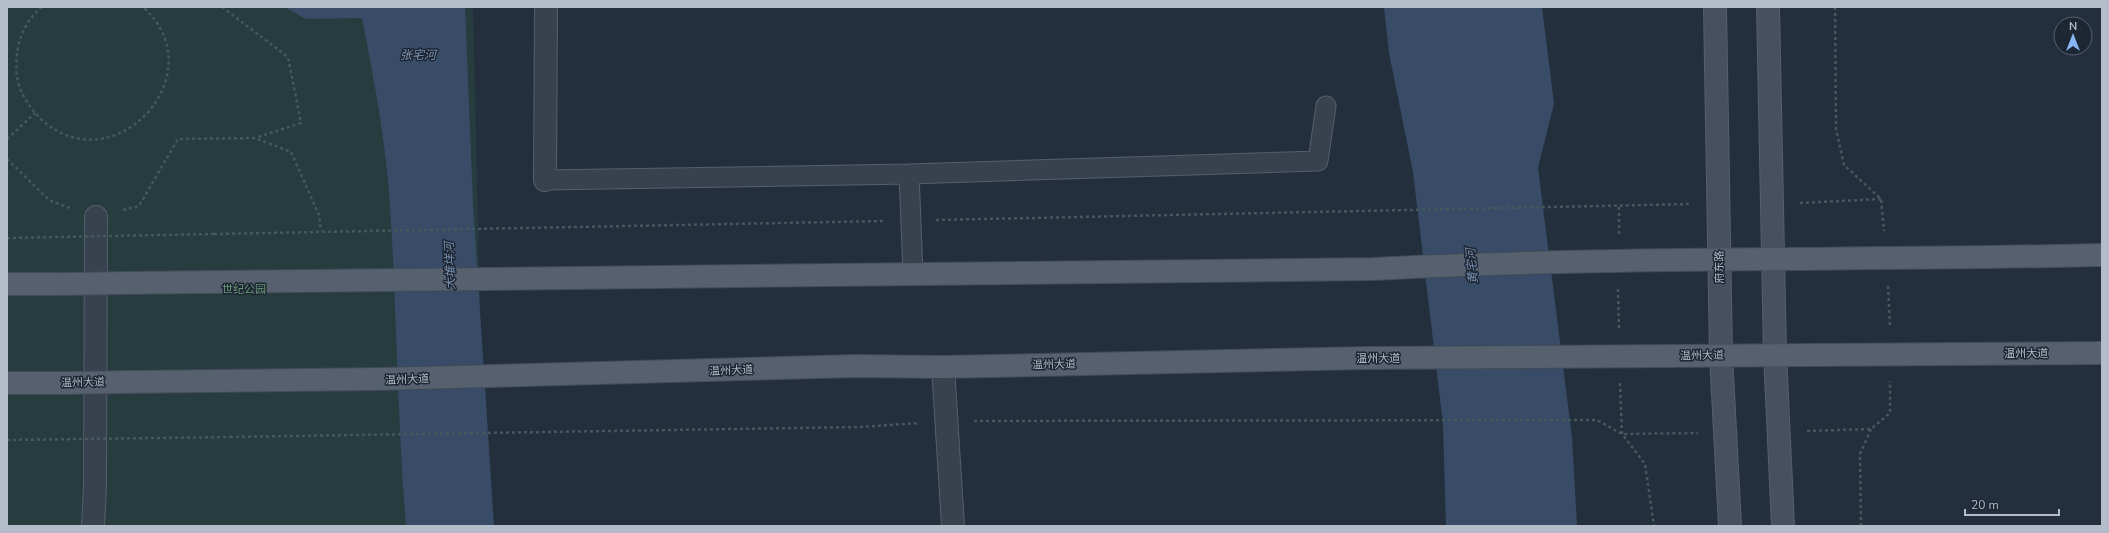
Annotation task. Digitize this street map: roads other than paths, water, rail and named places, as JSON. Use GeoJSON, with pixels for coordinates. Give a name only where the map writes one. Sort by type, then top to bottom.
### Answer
{"type":"FeatureCollection","features":[{"type":"Feature","properties":{"kind":"main road","name":"府东路"},"geometry":{"type":"LineString","coordinates":[[1715,7],[1721,355],[1730,526]]}},
{"type":"Feature","properties":{"kind":"main road"},"geometry":{"type":"LineString","coordinates":[[1768,7],[1775,354],[1783,526]]}},
{"type":"Feature","properties":{"kind":"main road"},"geometry":{"type":"LineString","coordinates":[[7,284],[469,278],[1374,270],[1469,264],[1590,263],[1719,259],[1774,260],[2102,255]]}},
{"type":"Feature","properties":{"kind":"main road","name":"温州大道"},"geometry":{"type":"LineString","coordinates":[[7,383],[380,379],[856,366],[943,367],[1368,358],[1577,358],[1775,354],[2102,353]]}},
{"type":"Feature","properties":{"kind":"street"},"geometry":{"type":"LineString","coordinates":[[545,180],[546,7]]}},
{"type":"Feature","properties":{"kind":"street"},"geometry":{"type":"LineString","coordinates":[[93,526],[95,487],[96,217]]}},
{"type":"Feature","properties":{"kind":"street"},"geometry":{"type":"LineString","coordinates":[[943,367],[954,526]]}},
{"type":"Feature","properties":{"kind":"lane"},"geometry":{"type":"LineString","coordinates":[[545,180],[909,174],[1318,161],[1326,106]]}},
{"type":"Feature","properties":{"kind":"lane"},"geometry":{"type":"LineString","coordinates":[[909,174],[913,274]]}},
{"type":"Feature","properties":{"kind":"water"},"geometry":{"type":"Polygon","coordinates":[[[284,7],[465,7],[473,203],[494,526],[406,526],[392,246],[386,158],[362,18],[306,19],[284,7]]]}},
{"type":"Feature","properties":{"kind":"water","name":"黄宅河"},"geometry":{"type":"Polygon","coordinates":[[[1384,7],[1542,7],[1554,104],[1538,168],[1572,437],[1577,526],[1446,526],[1443,424],[1413,172],[1389,53],[1384,7]]]}},
{"type":"Feature","properties":{"kind":"water label","name":"张宅河"},"geometry":{"type":"Point","coordinates":[418,55]}},
{"type":"Feature","properties":{"kind":"water label","name":"大堆垟河"},"geometry":{"type":"Point","coordinates":[450,266]}},
{"type":"Feature","properties":{"kind":"park label","name":"世纪公园"},"geometry":{"type":"Point","coordinates":[244,289]}}]}
